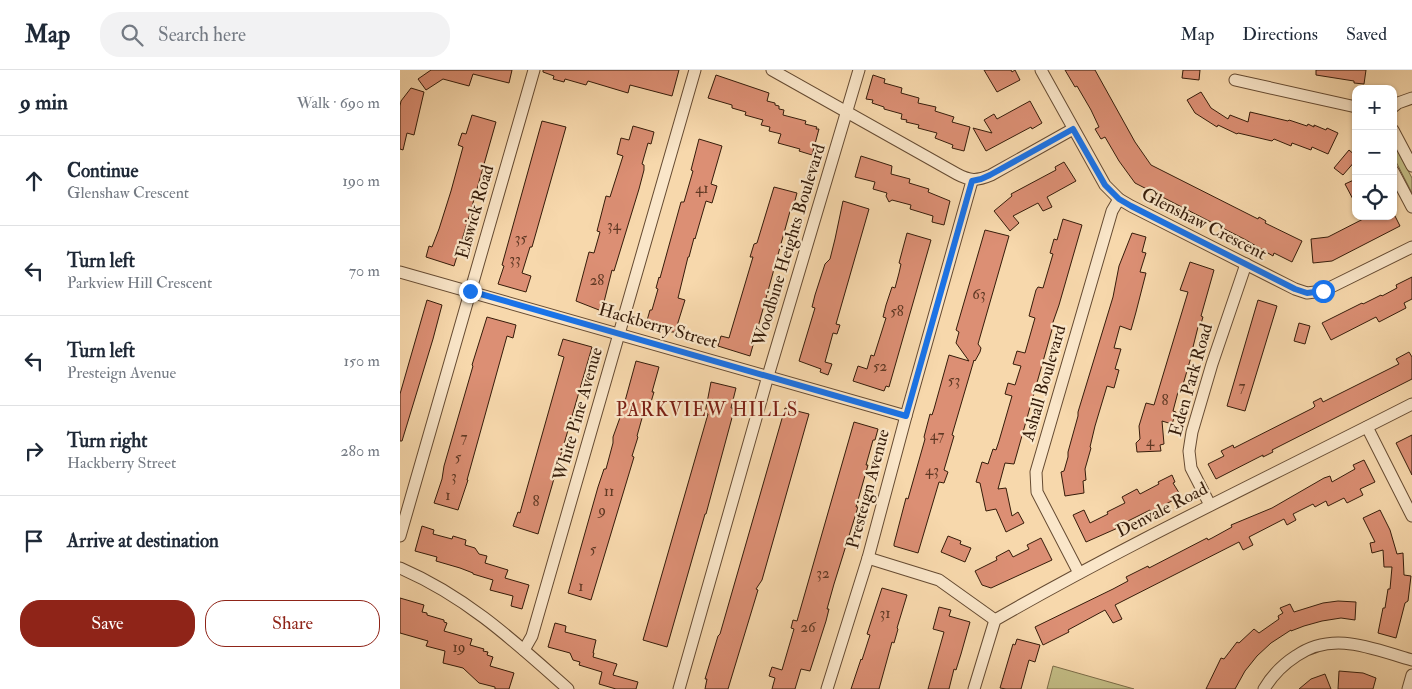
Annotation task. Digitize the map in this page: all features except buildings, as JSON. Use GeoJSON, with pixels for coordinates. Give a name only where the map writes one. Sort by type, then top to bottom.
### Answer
{"type":"FeatureCollection","features":[{"type":"Feature","properties":{"kind":"street","name":"Elswick Road"},"geometry":{"type":"LineString","coordinates":[[400,536],[534,70]]}},
{"type":"Feature","properties":{"kind":"street","name":"White Pine Avenue"},"geometry":{"type":"LineString","coordinates":[[524,650],[532,636],[695,70]]}},
{"type":"Feature","properties":{"kind":"street"},"geometry":{"type":"LineString","coordinates":[[772,70],[972,181],[990,175],[1073,129]]}},
{"type":"Feature","properties":{"kind":"street","name":"Woodbine Heights Boulevard"},"geometry":{"type":"LineString","coordinates":[[679,689],[768,376],[859,70]]}},
{"type":"Feature","properties":{"kind":"street","name":"Glenshaw Crescent"},"geometry":{"type":"LineString","coordinates":[[1041,70],[1105,185],[1119,199],[1295,289],[1313,293],[1328,289],[1412,247]]}},
{"type":"Feature","properties":{"kind":"street"},"geometry":{"type":"LineString","coordinates":[[1235,80],[1352,106]]}},
{"type":"Feature","properties":{"kind":"street"},"geometry":{"type":"LineString","coordinates":[[1397,104],[1412,98]]}},
{"type":"Feature","properties":{"kind":"street"},"geometry":{"type":"LineString","coordinates":[[1397,138],[1412,166]]}},
{"type":"Feature","properties":{"kind":"street"},"geometry":{"type":"LineString","coordinates":[[1395,175],[1412,208]]}},
{"type":"Feature","properties":{"kind":"street","name":"Presteign Avenue"},"geometry":{"type":"LineString","coordinates":[[827,689],[868,558],[972,181]]}},
{"type":"Feature","properties":{"kind":"street","name":"Ashall Boulevard"},"geometry":{"type":"LineString","coordinates":[[1079,573],[1037,492],[1036,472],[1112,211],[1119,199]]}},
{"type":"Feature","properties":{"kind":"street","name":"Eden Park Road"},"geometry":{"type":"LineString","coordinates":[[1210,505],[1191,468],[1189,451],[1192,432],[1212,364],[1246,264]]}},
{"type":"Feature","properties":{"kind":"street","name":"Hackberry Street"},"geometry":{"type":"LineString","coordinates":[[400,272],[620,333],[906,416]]}},
{"type":"Feature","properties":{"kind":"street","name":"Denvale Road"},"geometry":{"type":"LineString","coordinates":[[995,620],[1079,573],[1210,505],[1412,404]]}},
{"type":"Feature","properties":{"kind":"street"},"geometry":{"type":"LineString","coordinates":[[1367,427],[1412,516]]}},
{"type":"Feature","properties":{"kind":"street"},"geometry":{"type":"LineString","coordinates":[[868,558],[939,580],[995,620],[974,689]]}},
{"type":"Feature","properties":{"kind":"street"},"geometry":{"type":"LineString","coordinates":[[400,568],[454,595],[480,613],[568,689]]}},
{"type":"Feature","properties":{"kind":"street"},"geometry":{"type":"LineString","coordinates":[[1264,689],[1281,666],[1301,652],[1322,644],[1342,642],[1360,644],[1412,660]]}},
{"type":"Feature","properties":{"kind":"street"},"geometry":{"type":"LineString","coordinates":[[1408,689],[1412,675]]}},
{"type":"Feature","properties":{"kind":"shaded area"},"geometry":{"type":"Polygon","coordinates":[[[1397,150],[1412,178],[1412,193],[1397,164],[1397,150]]]}},
{"type":"Feature","properties":{"kind":"shaded area"},"geometry":{"type":"Polygon","coordinates":[[[1053,666],[1134,689],[1047,689],[1053,666]]]}},
{"type":"Feature","properties":{"kind":"district","name":"PARKVIEW HILLS"},"geometry":{"type":"Point","coordinates":[707,410]}},
{"type":"Feature","properties":{"kind":"route"},"geometry":{"type":"LineString","coordinates":[[470,291],[906,416],[968,202],[972,181],[990,175],[1073,129],[1105,185],[1119,199],[1295,289],[1307,293],[1323,291]]}}]}
